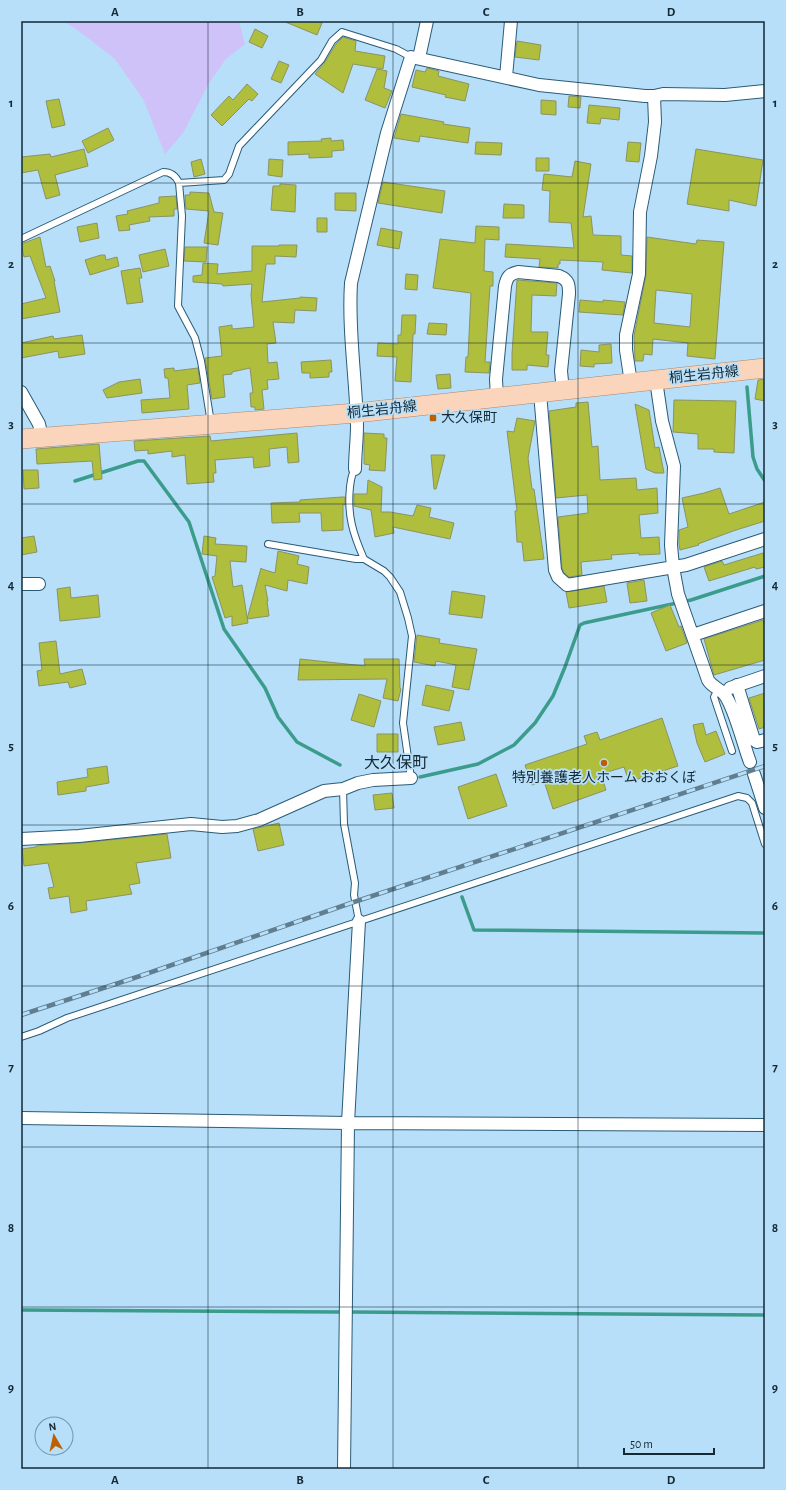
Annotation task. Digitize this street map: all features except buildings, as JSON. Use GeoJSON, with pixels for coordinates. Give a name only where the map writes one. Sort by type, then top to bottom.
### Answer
{"type":"FeatureCollection","features":[{"type":"Feature","properties":{"kind":"main road","name":"桐生岩舟線"},"geometry":{"type":"LineString","coordinates":[[21,439],[356,413],[765,368]]}},
{"type":"Feature","properties":{"kind":"street"},"geometry":{"type":"LineString","coordinates":[[355,469],[356,413],[352,352],[350,297],[351,282],[387,133],[427,21]]}},
{"type":"Feature","properties":{"kind":"street"},"geometry":{"type":"LineString","coordinates":[[506,77],[511,21]]}},
{"type":"Feature","properties":{"kind":"street"},"geometry":{"type":"LineString","coordinates":[[415,57],[539,85],[654,96],[663,94],[725,95],[765,91]]}},
{"type":"Feature","properties":{"kind":"street"},"geometry":{"type":"LineString","coordinates":[[631,383],[626,350],[626,334],[639,274],[640,212],[651,156],[655,122],[654,96]]}},
{"type":"Feature","properties":{"kind":"street"},"geometry":{"type":"LineString","coordinates":[[497,398],[496,379],[504,286],[507,277],[518,272],[560,276],[565,278],[569,283],[561,371],[563,391]]}},
{"type":"Feature","properties":{"kind":"street"},"geometry":{"type":"LineString","coordinates":[[656,380],[662,421],[674,466],[671,545],[678,594],[708,680],[711,685],[721,692],[730,705],[750,762]]}},
{"type":"Feature","properties":{"kind":"street"},"geometry":{"type":"LineString","coordinates":[[21,392],[39,424],[42,437]]}},
{"type":"Feature","properties":{"kind":"street"},"geometry":{"type":"LineString","coordinates":[[540,393],[555,570],[558,576],[567,585],[686,565],[765,540]]}},
{"type":"Feature","properties":{"kind":"street"},"geometry":{"type":"LineString","coordinates":[[21,584],[39,584]]}},
{"type":"Feature","properties":{"kind":"street"},"geometry":{"type":"LineString","coordinates":[[693,635],[765,611]]}},
{"type":"Feature","properties":{"kind":"street"},"geometry":{"type":"LineString","coordinates":[[721,692],[765,676]]}},
{"type":"Feature","properties":{"kind":"street"},"geometry":{"type":"LineString","coordinates":[[737,685],[754,740],[757,742],[765,740]]}},
{"type":"Feature","properties":{"kind":"street"},"geometry":{"type":"LineString","coordinates":[[754,774],[765,808]]}},
{"type":"Feature","properties":{"kind":"street"},"geometry":{"type":"LineString","coordinates":[[21,839],[78,836],[191,824],[222,827],[237,826],[266,817],[324,791],[343,789],[373,780],[410,778]]}},
{"type":"Feature","properties":{"kind":"street"},"geometry":{"type":"LineString","coordinates":[[344,1469],[348,1122],[359,921]]}},
{"type":"Feature","properties":{"kind":"street"},"geometry":{"type":"LineString","coordinates":[[21,1118],[765,1125]]}},
{"type":"Feature","properties":{"kind":"lane"},"geometry":{"type":"LineString","coordinates":[[179,183],[224,180],[229,174],[239,146],[321,60],[332,41],[342,32],[396,49],[415,57]]}},
{"type":"Feature","properties":{"kind":"lane"},"geometry":{"type":"LineString","coordinates":[[21,240],[163,172],[170,172],[179,183],[182,216],[178,306],[197,345],[201,360],[211,425]]}},
{"type":"Feature","properties":{"kind":"lane"},"geometry":{"type":"LineString","coordinates":[[355,469],[352,474],[349,500],[350,522],[354,536],[364,559]]}},
{"type":"Feature","properties":{"kind":"lane"},"geometry":{"type":"LineString","coordinates":[[268,544],[356,559],[364,559],[384,571],[396,585],[403,601],[412,636],[403,723],[410,778]]}},
{"type":"Feature","properties":{"kind":"lane"},"geometry":{"type":"LineString","coordinates":[[721,692],[714,697],[732,751]]}},
{"type":"Feature","properties":{"kind":"lane"},"geometry":{"type":"LineString","coordinates":[[343,789],[344,824],[355,882],[354,895],[359,921]]}},
{"type":"Feature","properties":{"kind":"lane"},"geometry":{"type":"LineString","coordinates":[[21,1038],[67,1018],[738,796],[747,798],[752,803],[765,844]]}},
{"type":"Feature","properties":{"kind":"shaded area"},"geometry":{"type":"Polygon","coordinates":[[[63,21],[239,21],[245,44],[226,59],[209,83],[183,133],[165,154],[143,99],[115,59],[76,29],[63,21]]]}},
{"type":"Feature","properties":{"kind":"waterway"},"geometry":{"type":"LineString","coordinates":[[747,387],[753,457],[757,469],[765,481]]}},
{"type":"Feature","properties":{"kind":"waterway"},"geometry":{"type":"LineString","coordinates":[[75,481],[138,461],[144,461],[189,522],[224,629],[265,688],[278,717],[297,742],[340,765]]}},
{"type":"Feature","properties":{"kind":"waterway"},"geometry":{"type":"LineString","coordinates":[[420,777],[478,764],[514,745],[535,723],[553,696],[580,625],[691,600],[765,576]]}},
{"type":"Feature","properties":{"kind":"waterway"},"geometry":{"type":"LineString","coordinates":[[462,897],[474,930],[765,933]]}},
{"type":"Feature","properties":{"kind":"waterway"},"geometry":{"type":"LineString","coordinates":[[21,1310],[339,1312]]}},
{"type":"Feature","properties":{"kind":"waterway"},"geometry":{"type":"LineString","coordinates":[[353,1312],[765,1315]]}},
{"type":"Feature","properties":{"kind":"railway"},"geometry":{"type":"LineString","coordinates":[[21,1015],[140,976],[351,903],[765,766]]}},
{"type":"Feature","properties":{"kind":"place","name":"大久保町"},"geometry":{"type":"Point","coordinates":[433,418]}},
{"type":"Feature","properties":{"kind":"place","name":"特別養護老人ホーム おおくぼ"},"geometry":{"type":"Point","coordinates":[604,763]}},
{"type":"Feature","properties":{"kind":"district","name":"大久保町"},"geometry":{"type":"Point","coordinates":[396,763]}}]}
